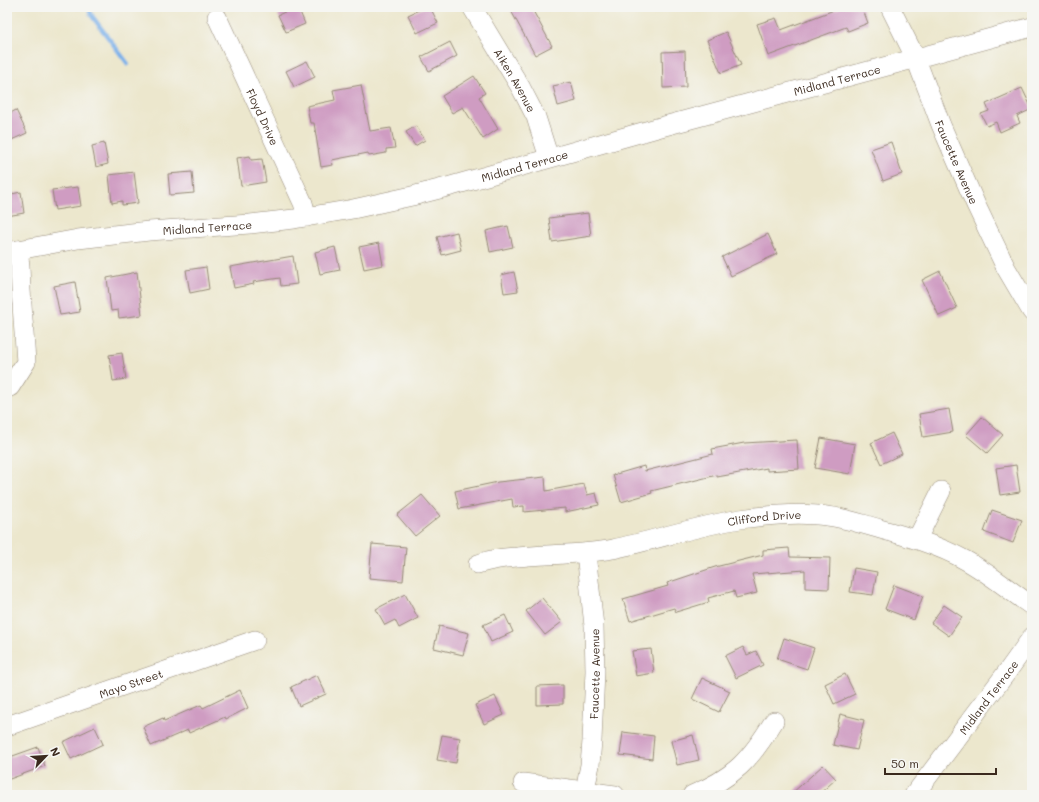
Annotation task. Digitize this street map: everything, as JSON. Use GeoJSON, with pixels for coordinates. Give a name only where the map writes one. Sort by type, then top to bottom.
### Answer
{"type":"FeatureCollection","features":[{"type":"Feature","properties":{"kind":"street","name":"Aiken Avenue"},"geometry":{"type":"LineString","coordinates":[[472,7],[536,117],[549,158]]}},
{"type":"Feature","properties":{"kind":"street","name":"Faucette Avenue"},"geometry":{"type":"LineString","coordinates":[[890,7],[916,60],[941,125],[976,205],[1006,268],[1032,312]]}},
{"type":"Feature","properties":{"kind":"street","name":"Floyd Drive"},"geometry":{"type":"LineString","coordinates":[[217,17],[303,203],[307,217]]}},
{"type":"Feature","properties":{"kind":"street","name":"Midland Terrace"},"geometry":{"type":"LineString","coordinates":[[12,251],[78,239],[126,233],[250,224],[307,217],[353,209],[412,196],[916,60],[1032,27]]}},
{"type":"Feature","properties":{"kind":"street"},"geometry":{"type":"LineString","coordinates":[[7,388],[10,387],[26,362],[20,266],[12,251]]}},
{"type":"Feature","properties":{"kind":"street"},"geometry":{"type":"LineString","coordinates":[[916,539],[941,491]]}},
{"type":"Feature","properties":{"kind":"street","name":"Clifford Drive"},"geometry":{"type":"LineString","coordinates":[[478,564],[497,559],[535,555],[586,553],[613,549],[714,524],[769,516],[826,516],[848,520],[916,539],[946,550],[985,572],[1032,606]]}},
{"type":"Feature","properties":{"kind":"street","name":"Faucette Avenue"},"geometry":{"type":"LineString","coordinates":[[584,793],[590,765],[595,671],[594,626],[586,553]]}},
{"type":"Feature","properties":{"kind":"street","name":"Midland Terrace"},"geometry":{"type":"LineString","coordinates":[[914,795],[1032,637]]}},
{"type":"Feature","properties":{"kind":"street","name":"Mayo Street"},"geometry":{"type":"LineString","coordinates":[[7,726],[255,640]]}},
{"type":"Feature","properties":{"kind":"street"},"geometry":{"type":"LineString","coordinates":[[692,795],[710,788],[739,768],[762,741],[774,721]]}},
{"type":"Feature","properties":{"kind":"street"},"geometry":{"type":"LineString","coordinates":[[523,783],[584,793],[615,795]]}},
{"type":"Feature","properties":{"kind":"building"},"geometry":{"type":"Polygon","coordinates":[[[298,7],[305,24],[286,32],[278,15],[298,7]]]}},
{"type":"Feature","properties":{"kind":"building"},"geometry":{"type":"Polygon","coordinates":[[[425,7],[430,7],[438,23],[417,33],[408,15],[425,7]]]}},
{"type":"Feature","properties":{"kind":"building"},"geometry":{"type":"Polygon","coordinates":[[[509,7],[531,7],[552,46],[535,55],[509,7]]]}},
{"type":"Feature","properties":{"kind":"building"},"geometry":{"type":"Polygon","coordinates":[[[842,7],[862,7],[868,23],[848,31],[846,27],[768,56],[757,24],[776,18],[781,30],[842,7]]]}},
{"type":"Feature","properties":{"kind":"building"},"geometry":{"type":"Polygon","coordinates":[[[726,32],[741,65],[721,73],[707,40],[726,32]]]}},
{"type":"Feature","properties":{"kind":"building"},"geometry":{"type":"Polygon","coordinates":[[[450,42],[457,56],[429,71],[421,57],[450,42]]]}},
{"type":"Feature","properties":{"kind":"building"},"geometry":{"type":"Polygon","coordinates":[[[685,51],[686,87],[663,88],[662,52],[685,51]]]}},
{"type":"Feature","properties":{"kind":"building"},"geometry":{"type":"Polygon","coordinates":[[[307,61],[315,77],[294,87],[286,71],[307,61]]]}},
{"type":"Feature","properties":{"kind":"building"},"geometry":{"type":"Polygon","coordinates":[[[474,76],[485,93],[479,97],[498,129],[483,139],[463,107],[452,113],[442,96],[474,76]]]}},
{"type":"Feature","properties":{"kind":"building"},"geometry":{"type":"Polygon","coordinates":[[[571,82],[576,101],[558,106],[553,86],[571,82]]]}},
{"type":"Feature","properties":{"kind":"building"},"geometry":{"type":"Polygon","coordinates":[[[361,85],[370,131],[391,128],[395,148],[386,149],[386,153],[369,156],[368,153],[332,160],[333,165],[321,167],[314,123],[310,123],[307,106],[335,100],[333,90],[361,85]]]}},
{"type":"Feature","properties":{"kind":"building"},"geometry":{"type":"Polygon","coordinates":[[[1022,88],[1032,109],[1017,116],[1020,123],[1000,132],[996,122],[987,126],[981,114],[989,111],[986,104],[1022,88]]]}},
{"type":"Feature","properties":{"kind":"building"},"geometry":{"type":"Polygon","coordinates":[[[16,110],[27,133],[7,142],[7,115],[16,110]]]}},
{"type":"Feature","properties":{"kind":"building"},"geometry":{"type":"Polygon","coordinates":[[[416,126],[425,140],[415,146],[406,132],[416,126]]]}},
{"type":"Feature","properties":{"kind":"building"},"geometry":{"type":"Polygon","coordinates":[[[891,142],[902,174],[883,181],[871,149],[891,142]]]}},
{"type":"Feature","properties":{"kind":"building"},"geometry":{"type":"Polygon","coordinates":[[[104,143],[108,164],[96,167],[92,146],[104,143]]]}},
{"type":"Feature","properties":{"kind":"building"},"geometry":{"type":"Polygon","coordinates":[[[250,156],[251,160],[262,159],[266,182],[241,186],[237,158],[250,156]]]}},
{"type":"Feature","properties":{"kind":"building"},"geometry":{"type":"Polygon","coordinates":[[[134,172],[138,203],[122,205],[122,201],[112,203],[109,175],[134,172]]]}},
{"type":"Feature","properties":{"kind":"building"},"geometry":{"type":"Polygon","coordinates":[[[192,172],[194,193],[170,195],[168,174],[192,172]]]}},
{"type":"Feature","properties":{"kind":"building"},"geometry":{"type":"Polygon","coordinates":[[[78,187],[81,206],[55,210],[52,190],[78,187]]]}},
{"type":"Feature","properties":{"kind":"building"},"geometry":{"type":"Polygon","coordinates":[[[21,192],[24,213],[7,216],[7,195],[21,192]]]}},
{"type":"Feature","properties":{"kind":"building"},"geometry":{"type":"Polygon","coordinates":[[[588,213],[591,236],[552,242],[549,218],[588,213]]]}},
{"type":"Feature","properties":{"kind":"building"},"geometry":{"type":"Polygon","coordinates":[[[508,226],[513,247],[490,252],[486,231],[508,226]]]}},
{"type":"Feature","properties":{"kind":"building"},"geometry":{"type":"Polygon","coordinates":[[[457,232],[461,250],[442,255],[437,237],[457,232]]]}},
{"type":"Feature","properties":{"kind":"building"},"geometry":{"type":"Polygon","coordinates":[[[768,234],[777,254],[731,276],[722,257],[768,234]]]}},
{"type":"Feature","properties":{"kind":"building"},"geometry":{"type":"Polygon","coordinates":[[[379,243],[383,265],[364,269],[359,247],[379,243]]]}},
{"type":"Feature","properties":{"kind":"building"},"geometry":{"type":"Polygon","coordinates":[[[335,247],[340,270],[320,274],[315,252],[335,247]]]}},
{"type":"Feature","properties":{"kind":"building"},"geometry":{"type":"Polygon","coordinates":[[[293,256],[297,284],[281,286],[280,278],[253,282],[254,284],[234,288],[230,267],[293,256]]]}},
{"type":"Feature","properties":{"kind":"building"},"geometry":{"type":"Polygon","coordinates":[[[206,267],[209,289],[190,293],[186,270],[206,267]]]}},
{"type":"Feature","properties":{"kind":"building"},"geometry":{"type":"Polygon","coordinates":[[[940,271],[957,308],[939,316],[922,280],[940,271]]]}},
{"type":"Feature","properties":{"kind":"building"},"geometry":{"type":"Polygon","coordinates":[[[137,272],[142,315],[119,318],[118,310],[111,311],[107,278],[137,272]]]}},
{"type":"Feature","properties":{"kind":"building"},"geometry":{"type":"Polygon","coordinates":[[[514,272],[518,291],[504,293],[501,275],[514,272]]]}},
{"type":"Feature","properties":{"kind":"building"},"geometry":{"type":"Polygon","coordinates":[[[75,282],[80,312],[60,315],[54,286],[75,282]]]}},
{"type":"Feature","properties":{"kind":"building"},"geometry":{"type":"Polygon","coordinates":[[[122,353],[126,379],[113,381],[109,355],[122,353]]]}},
{"type":"Feature","properties":{"kind":"building"},"geometry":{"type":"Polygon","coordinates":[[[949,409],[953,432],[923,437],[919,414],[949,409]]]}},
{"type":"Feature","properties":{"kind":"building"},"geometry":{"type":"Polygon","coordinates":[[[982,417],[1003,435],[987,453],[966,435],[982,417]]]}},
{"type":"Feature","properties":{"kind":"building"},"geometry":{"type":"Polygon","coordinates":[[[892,433],[902,454],[881,464],[871,443],[892,433]]]}},
{"type":"Feature","properties":{"kind":"building"},"geometry":{"type":"Polygon","coordinates":[[[821,438],[855,444],[850,474],[815,468],[821,438]]]}},
{"type":"Feature","properties":{"kind":"building"},"geometry":{"type":"Polygon","coordinates":[[[797,440],[799,469],[767,471],[767,468],[717,477],[717,475],[651,491],[652,493],[621,502],[613,475],[644,466],[645,471],[713,454],[712,449],[744,443],[797,440]]]}},
{"type":"Feature","properties":{"kind":"building"},"geometry":{"type":"Polygon","coordinates":[[[1016,465],[1020,492],[1000,495],[996,468],[1016,465]]]}},
{"type":"Feature","properties":{"kind":"building"},"geometry":{"type":"Polygon","coordinates":[[[545,477],[546,491],[584,484],[587,495],[596,493],[599,505],[565,512],[565,508],[524,512],[524,506],[513,507],[512,499],[459,509],[455,491],[498,482],[545,477]]]}},
{"type":"Feature","properties":{"kind":"building"},"geometry":{"type":"Polygon","coordinates":[[[422,495],[440,516],[415,536],[397,515],[422,495]]]}},
{"type":"Feature","properties":{"kind":"building"},"geometry":{"type":"Polygon","coordinates":[[[992,510],[1022,520],[1013,543],[984,532],[992,510]]]}},
{"type":"Feature","properties":{"kind":"building"},"geometry":{"type":"Polygon","coordinates":[[[372,544],[406,547],[403,581],[369,578],[372,544]]]}},
{"type":"Feature","properties":{"kind":"building"},"geometry":{"type":"Polygon","coordinates":[[[789,548],[790,557],[830,558],[829,589],[805,588],[805,570],[752,574],[757,593],[736,598],[734,591],[708,598],[709,602],[676,612],[674,608],[630,621],[623,599],[668,586],[667,583],[715,567],[763,555],[763,550],[789,548]]]}},
{"type":"Feature","properties":{"kind":"building"},"geometry":{"type":"Polygon","coordinates":[[[854,568],[877,572],[873,595],[850,592],[854,568]]]}},
{"type":"Feature","properties":{"kind":"building"},"geometry":{"type":"Polygon","coordinates":[[[894,585],[923,596],[914,620],[885,609],[894,585]]]}},
{"type":"Feature","properties":{"kind":"building"},"geometry":{"type":"Polygon","coordinates":[[[405,594],[418,618],[399,628],[395,620],[385,625],[376,609],[405,594]]]}},
{"type":"Feature","properties":{"kind":"building"},"geometry":{"type":"Polygon","coordinates":[[[542,598],[562,622],[545,635],[526,611],[542,598]]]}},
{"type":"Feature","properties":{"kind":"building"},"geometry":{"type":"Polygon","coordinates":[[[944,605],[962,617],[949,636],[931,623],[944,605]]]}},
{"type":"Feature","properties":{"kind":"building"},"geometry":{"type":"Polygon","coordinates":[[[505,615],[513,632],[491,642],[483,625],[505,615]]]}},
{"type":"Feature","properties":{"kind":"building"},"geometry":{"type":"Polygon","coordinates":[[[439,626],[469,633],[463,655],[434,648],[439,626]]]}},
{"type":"Feature","properties":{"kind":"building"},"geometry":{"type":"Polygon","coordinates":[[[784,638],[814,648],[807,669],[777,659],[784,638]]]}},
{"type":"Feature","properties":{"kind":"building"},"geometry":{"type":"Polygon","coordinates":[[[743,647],[747,655],[756,651],[763,665],[736,678],[725,656],[743,647]]]}},
{"type":"Feature","properties":{"kind":"building"},"geometry":{"type":"Polygon","coordinates":[[[651,649],[654,673],[636,676],[632,651],[651,649]]]}},
{"type":"Feature","properties":{"kind":"building"},"geometry":{"type":"Polygon","coordinates":[[[845,674],[855,694],[834,704],[825,684],[845,674]]]}},
{"type":"Feature","properties":{"kind":"building"},"geometry":{"type":"Polygon","coordinates":[[[317,675],[326,694],[299,706],[291,687],[317,675]]]}},
{"type":"Feature","properties":{"kind":"building"},"geometry":{"type":"Polygon","coordinates":[[[702,678],[730,691],[719,712],[692,699],[702,678]]]}},
{"type":"Feature","properties":{"kind":"building"},"geometry":{"type":"Polygon","coordinates":[[[563,685],[563,704],[537,705],[537,686],[563,685]]]}},
{"type":"Feature","properties":{"kind":"building"},"geometry":{"type":"Polygon","coordinates":[[[240,690],[248,708],[226,719],[225,717],[189,733],[188,730],[151,746],[143,727],[163,718],[164,721],[201,705],[203,708],[240,690]]]}},
{"type":"Feature","properties":{"kind":"building"},"geometry":{"type":"Polygon","coordinates":[[[495,696],[504,715],[484,724],[475,705],[495,696]]]}},
{"type":"Feature","properties":{"kind":"building"},"geometry":{"type":"Polygon","coordinates":[[[840,714],[864,720],[857,750],[833,745],[840,714]]]}},
{"type":"Feature","properties":{"kind":"building"},"geometry":{"type":"Polygon","coordinates":[[[95,727],[103,744],[71,759],[63,742],[95,727]]]}},
{"type":"Feature","properties":{"kind":"building"},"geometry":{"type":"Polygon","coordinates":[[[623,732],[654,736],[652,759],[620,755],[623,732]]]}},
{"type":"Feature","properties":{"kind":"building"},"geometry":{"type":"Polygon","coordinates":[[[442,735],[460,738],[456,763],[437,760],[442,735]]]}},
{"type":"Feature","properties":{"kind":"building"},"geometry":{"type":"Polygon","coordinates":[[[693,735],[699,760],[677,765],[671,741],[693,735]]]}},
{"type":"Feature","properties":{"kind":"building"},"geometry":{"type":"Polygon","coordinates":[[[38,747],[45,766],[7,780],[7,758],[38,747]]]}},
{"type":"Feature","properties":{"kind":"building"},"geometry":{"type":"Polygon","coordinates":[[[823,765],[836,779],[818,795],[790,795],[823,765]]]}},
{"type":"Feature","properties":{"kind":"waterway"},"geometry":{"type":"LineString","coordinates":[[88,7],[92,16],[128,64]]}}]}
